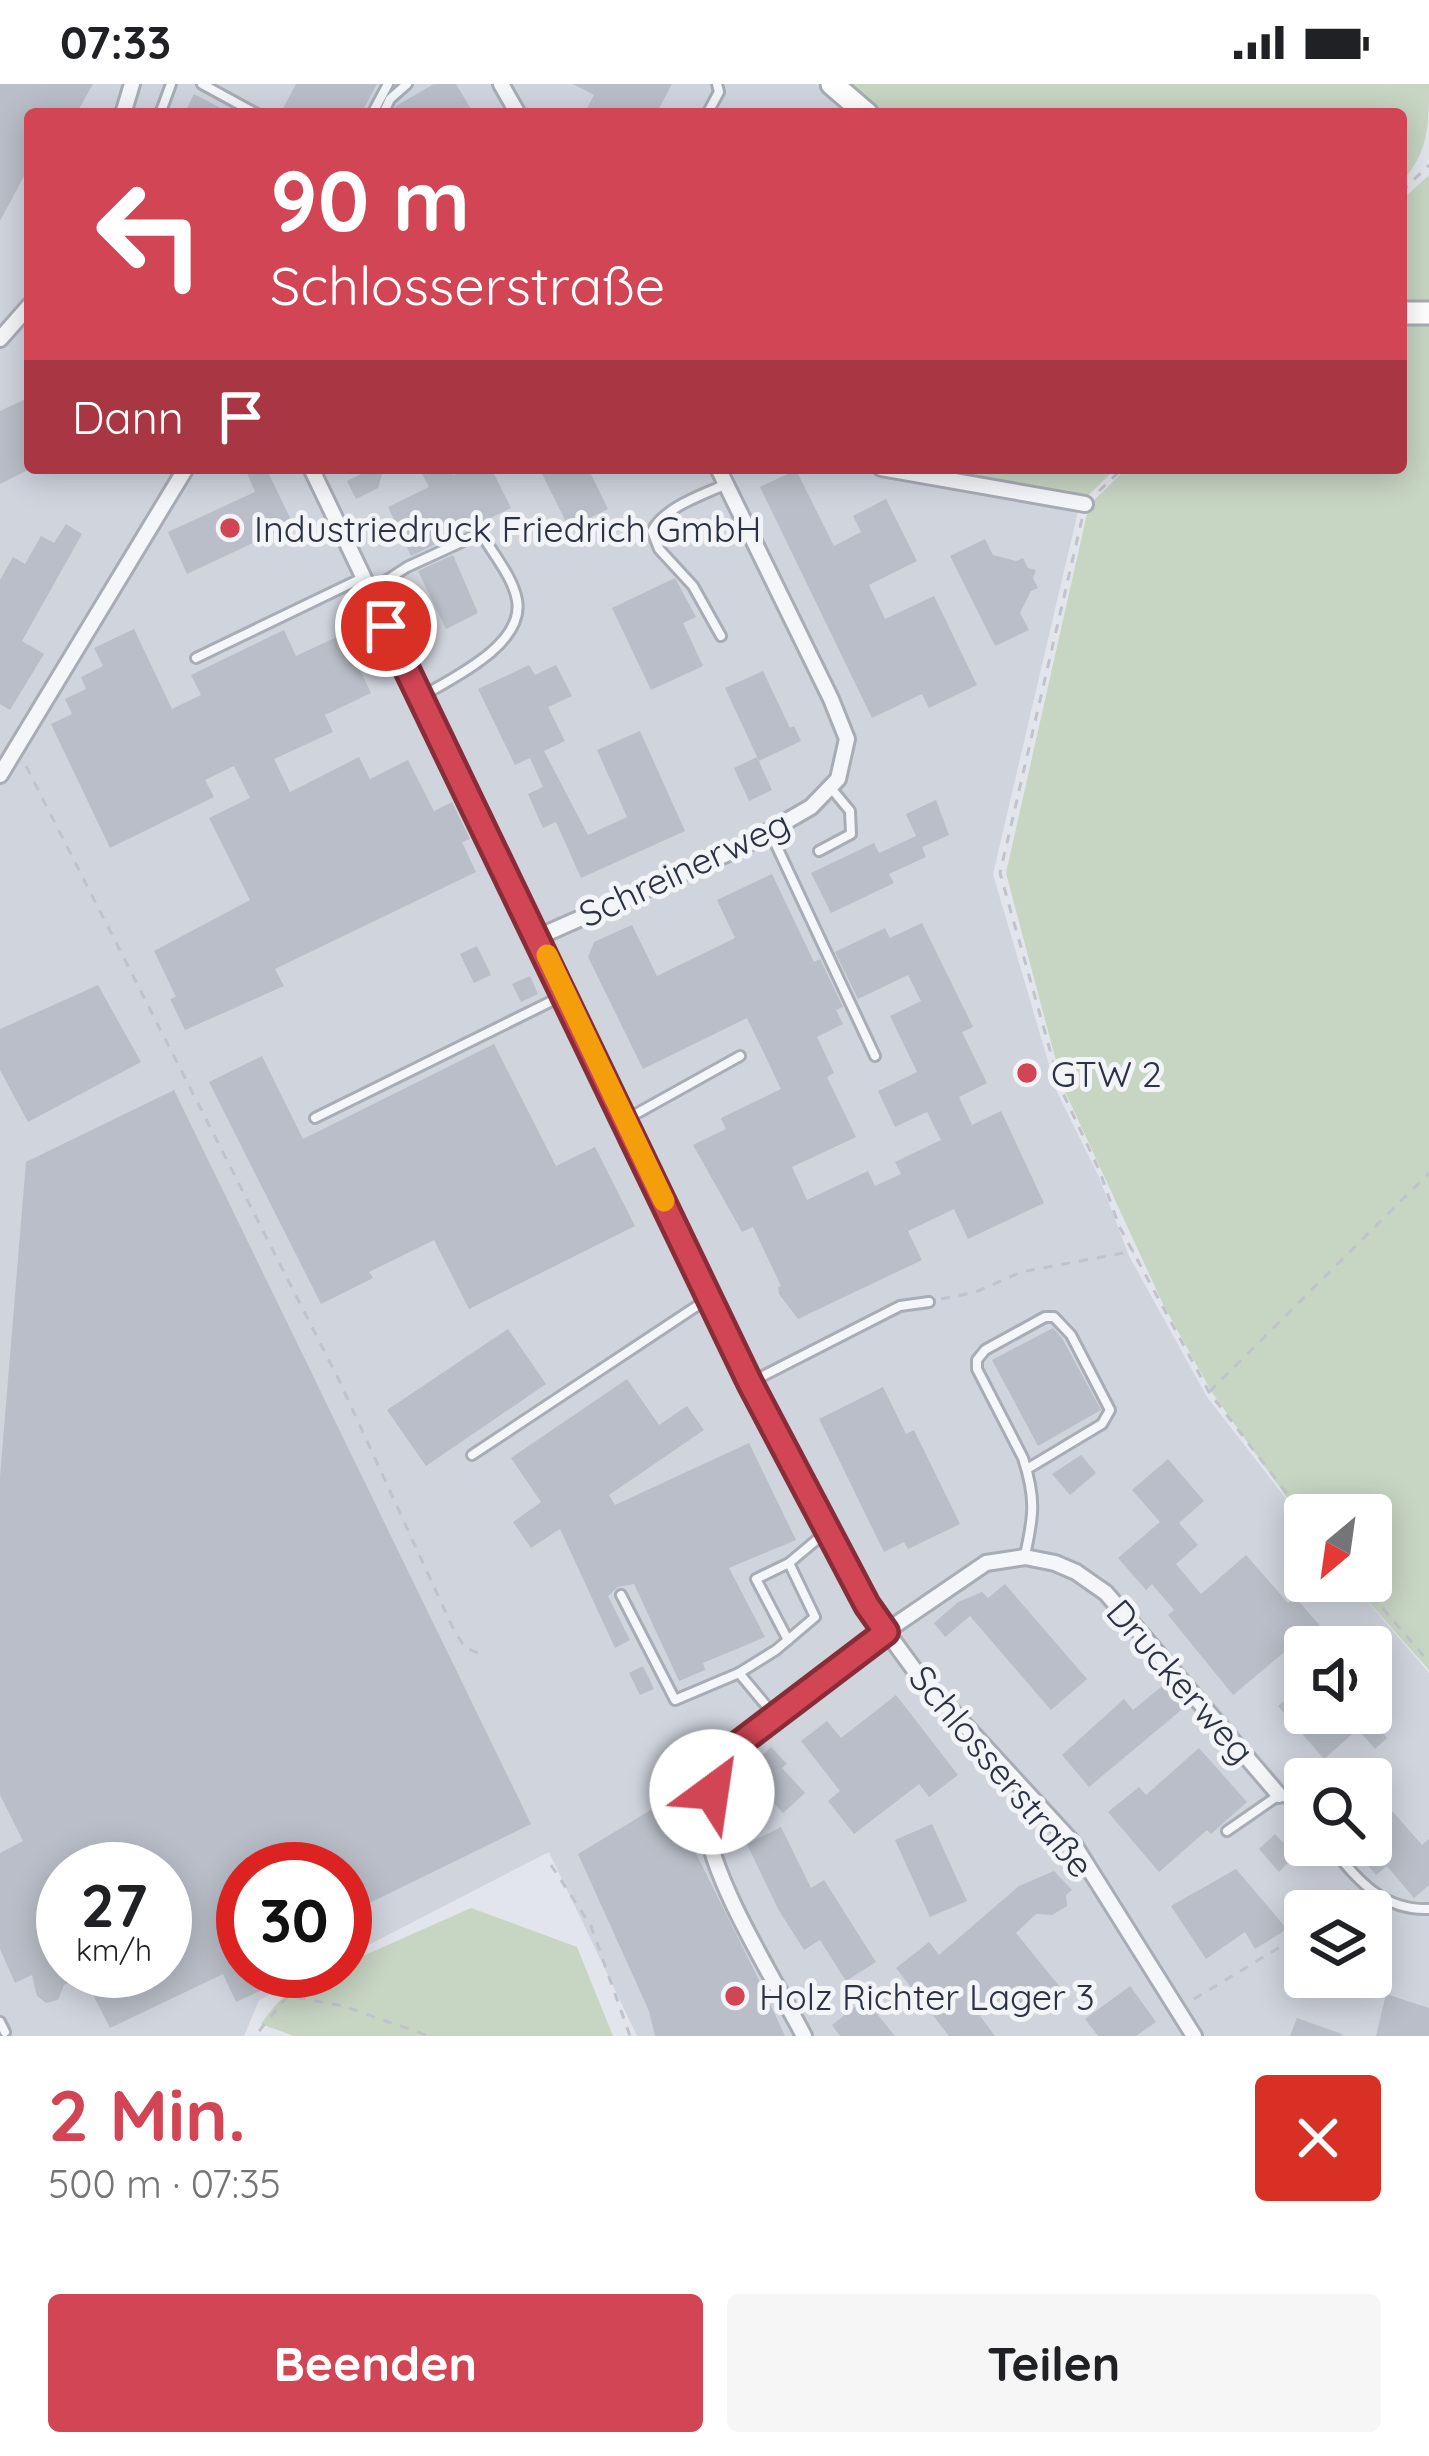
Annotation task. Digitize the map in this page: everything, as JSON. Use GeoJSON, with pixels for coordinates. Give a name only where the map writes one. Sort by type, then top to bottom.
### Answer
{"type":"FeatureCollection","features":[{"type":"Feature","properties":{"kind":"main road"},"geometry":{"type":"LineString","coordinates":[[832,84],[860,108]]}},
{"type":"Feature","properties":{"kind":"street"},"geometry":{"type":"LineString","coordinates":[[0,339],[24,311]]}},
{"type":"Feature","properties":{"kind":"street"},"geometry":{"type":"LineString","coordinates":[[0,775],[181,474]]}},
{"type":"Feature","properties":{"kind":"street","name":"Schlosserstraße"},"geometry":{"type":"LineString","coordinates":[[314,474],[750,1383],[828,1530],[886,1632],[916,1672],[1073,1843],[1194,2036]]}},
{"type":"Feature","properties":{"kind":"street","name":"Schreinerweg"},"geometry":{"type":"LineString","coordinates":[[538,937],[769,831],[811,807],[838,779],[847,740],[721,474]]}},
{"type":"Feature","properties":{"kind":"street"},"geometry":{"type":"LineString","coordinates":[[915,474],[1085,504]]}},
{"type":"Feature","properties":{"kind":"street"},"geometry":{"type":"LineString","coordinates":[[804,2036],[719,1872],[707,1826],[720,1766],[732,1749],[775,1716],[986,1563],[1025,1557]]}},
{"type":"Feature","properties":{"kind":"street","name":"Druckerweg"},"geometry":{"type":"LineString","coordinates":[[1025,1557],[1076,1571],[1106,1593],[1280,1795]]}},
{"type":"Feature","properties":{"kind":"lane"},"geometry":{"type":"LineString","coordinates":[[202,84],[246,108]]}},
{"type":"Feature","properties":{"kind":"lane"},"geometry":{"type":"LineString","coordinates":[[386,108],[407,84]]}},
{"type":"Feature","properties":{"kind":"lane"},"geometry":{"type":"LineString","coordinates":[[721,636],[693,586],[659,549],[652,531],[684,503],[726,484]]}},
{"type":"Feature","properties":{"kind":"lane"},"geometry":{"type":"LineString","coordinates":[[196,658],[481,533],[519,606],[508,634],[474,665],[420,697]]}},
{"type":"Feature","properties":{"kind":"lane"},"geometry":{"type":"LineString","coordinates":[[819,851],[851,834],[850,811],[830,787]]}},
{"type":"Feature","properties":{"kind":"lane"},"geometry":{"type":"LineString","coordinates":[[769,831],[875,1057]]}},
{"type":"Feature","properties":{"kind":"lane"},"geometry":{"type":"LineString","coordinates":[[315,1118],[565,994]]}},
{"type":"Feature","properties":{"kind":"lane"},"geometry":{"type":"LineString","coordinates":[[625,1120],[740,1056]]}},
{"type":"Feature","properties":{"kind":"lane"},"geometry":{"type":"LineString","coordinates":[[472,1455],[710,1298]]}},
{"type":"Feature","properties":{"kind":"lane"},"geometry":{"type":"LineString","coordinates":[[750,1383],[900,1306],[929,1302]]}},
{"type":"Feature","properties":{"kind":"lane"},"geometry":{"type":"LineString","coordinates":[[1025,1557],[1035,1509],[1027,1469],[977,1369],[977,1360],[985,1350],[1054,1317],[1071,1335],[1110,1410],[1102,1424],[1027,1469]]}},
{"type":"Feature","properties":{"kind":"lane"},"geometry":{"type":"LineString","coordinates":[[788,1640],[756,1579],[789,1564],[828,1530]]}},
{"type":"Feature","properties":{"kind":"lane"},"geometry":{"type":"LineString","coordinates":[[621,1595],[675,1700],[739,1673],[815,1617],[789,1564]]}},
{"type":"Feature","properties":{"kind":"lane"},"geometry":{"type":"LineString","coordinates":[[739,1673],[775,1716]]}},
{"type":"Feature","properties":{"kind":"lane"},"geometry":{"type":"LineString","coordinates":[[1227,1831],[1280,1795],[1284,1797]]}},
{"type":"Feature","properties":{"kind":"lane"},"geometry":{"type":"LineString","coordinates":[[1349,1866],[1378,1897],[1397,1906],[1429,1909]]}},
{"type":"Feature","properties":{"kind":"path"},"geometry":{"type":"LineString","coordinates":[[1407,186],[1429,164]]}},
{"type":"Feature","properties":{"kind":"path"},"geometry":{"type":"LineString","coordinates":[[1117,474],[1085,504],[1000,872],[1060,1089],[1100,1172],[1119,1226],[1209,1392],[1287,1494]]}},
{"type":"Feature","properties":{"kind":"path"},"geometry":{"type":"LineString","coordinates":[[16,748],[338,1378],[452,1626],[465,1648],[479,1653]]}},
{"type":"Feature","properties":{"kind":"path"},"geometry":{"type":"LineString","coordinates":[[1209,1392],[1429,1173]]}},
{"type":"Feature","properties":{"kind":"path"},"geometry":{"type":"LineString","coordinates":[[929,1302],[976,1292],[1021,1272],[1136,1250]]}},
{"type":"Feature","properties":{"kind":"path"},"geometry":{"type":"LineString","coordinates":[[1377,1602],[1429,1662]]}},
{"type":"Feature","properties":{"kind":"path"},"geometry":{"type":"LineString","coordinates":[[551,1865],[591,1926],[630,2036]]}},
{"type":"Feature","properties":{"kind":"path"},"geometry":{"type":"LineString","coordinates":[[1345,1881],[1348,1890]]}},
{"type":"Feature","properties":{"kind":"path"},"geometry":{"type":"LineString","coordinates":[[1177,2009],[1284,1945]]}},
{"type":"Feature","properties":{"kind":"path"},"geometry":{"type":"LineString","coordinates":[[259,2031],[288,1996],[343,2006],[429,2036]]}},
{"type":"Feature","properties":{"kind":"shaded area"},"geometry":{"type":"Polygon","coordinates":[[[0,84],[816,84],[844,108],[24,108],[24,474],[913,474],[1079,507],[993,874],[1057,1092],[1099,1177],[1129,1256],[1207,1397],[1284,1496],[1284,1602],[1368,1602],[1389,1626],[1284,1626],[1284,1734],[1392,1734],[1392,1630],[1429,1673],[1429,2036],[637,2036],[549,1852],[372,1943],[372,1842],[216,1842],[216,1998],[263,1998],[244,2036],[0,2036],[0,84]]]}},
{"type":"Feature","properties":{"kind":"green space"},"geometry":{"type":"Polygon","coordinates":[[[847,84],[1429,84],[1426,137],[1407,176],[1407,108],[877,108],[847,84]]]}},
{"type":"Feature","properties":{"kind":"green space"},"geometry":{"type":"Polygon","coordinates":[[[1429,175],[1429,301],[1407,300],[1407,195],[1429,175]]]}},
{"type":"Feature","properties":{"kind":"green space"},"geometry":{"type":"Polygon","coordinates":[[[1407,323],[1429,324],[1429,1670],[1369,1602],[1392,1602],[1392,1494],[1284,1494],[1211,1391],[1163,1304],[1063,1087],[1006,873],[1089,505],[1121,474],[1407,474],[1407,323]]]}},
{"type":"Feature","properties":{"kind":"green space"},"geometry":{"type":"Polygon","coordinates":[[[942,474],[1110,474],[1084,500],[942,474]]]}},
{"type":"Feature","properties":{"kind":"green space"},"geometry":{"type":"Polygon","coordinates":[[[471,1908],[577,1947],[613,2036],[294,2036],[261,2024],[282,1998],[372,1998],[372,1952],[471,1908]]]}},
{"type":"Feature","properties":{"kind":"building"},"geometry":{"type":"Polygon","coordinates":[[[0,84],[93,84],[79,108],[24,108],[24,176],[0,221],[0,84]]]}},
{"type":"Feature","properties":{"kind":"building"},"geometry":{"type":"Polygon","coordinates":[[[296,84],[377,84],[364,108],[283,108],[296,84]]]}},
{"type":"Feature","properties":{"kind":"building"},"geometry":{"type":"Polygon","coordinates":[[[434,84],[456,84],[470,108],[395,108],[434,84]]]}},
{"type":"Feature","properties":{"kind":"building"},"geometry":{"type":"Polygon","coordinates":[[[573,84],[672,84],[659,108],[587,108],[594,95],[573,84]]]}},
{"type":"Feature","properties":{"kind":"building"},"geometry":{"type":"Polygon","coordinates":[[[194,94],[221,108],[187,108],[194,94]]]}},
{"type":"Feature","properties":{"kind":"building"},"geometry":{"type":"Polygon","coordinates":[[[24,400],[24,472],[0,484],[0,411],[24,400]]]}},
{"type":"Feature","properties":{"kind":"building","name":"Industriedruck Friedrich GmbH"},"geometry":{"type":"Polygon","coordinates":[[[248,474],[269,474],[293,524],[187,574],[168,532],[255,492],[248,474]]]}},
{"type":"Feature","properties":{"kind":"building"},"geometry":{"type":"Polygon","coordinates":[[[361,474],[382,474],[378,488],[356,499],[347,481],[361,474]]]}},
{"type":"Feature","properties":{"kind":"building"},"geometry":{"type":"Polygon","coordinates":[[[422,474],[494,474],[511,508],[411,556],[388,507],[429,487],[422,474]]]}},
{"type":"Feature","properties":{"kind":"building"},"geometry":{"type":"Polygon","coordinates":[[[542,474],[591,474],[608,509],[569,528],[542,474]]]}},
{"type":"Feature","properties":{"kind":"building"},"geometry":{"type":"Polygon","coordinates":[[[798,474],[834,546],[861,532],[853,516],[886,499],[917,561],[869,585],[885,619],[934,596],[977,685],[929,708],[922,694],[872,718],[760,487],[798,474]]]}},
{"type":"Feature","properties":{"kind":"building"},"geometry":{"type":"Polygon","coordinates":[[[66,524],[82,534],[22,641],[44,654],[10,710],[0,704],[0,580],[13,557],[25,564],[41,536],[54,543],[66,524]]]}},
{"type":"Feature","properties":{"kind":"building"},"geometry":{"type":"Polygon","coordinates":[[[985,539],[993,555],[1016,561],[1023,558],[1028,568],[1036,570],[1033,578],[1038,588],[1031,591],[1020,613],[1029,630],[995,646],[950,556],[985,539]]]}},
{"type":"Feature","properties":{"kind":"building"},"geometry":{"type":"Polygon","coordinates":[[[453,555],[478,613],[446,629],[418,571],[453,555]]]}},
{"type":"Feature","properties":{"kind":"building"},"geometry":{"type":"Polygon","coordinates":[[[675,578],[696,617],[683,623],[703,666],[651,690],[612,608],[675,578]]]}},
{"type":"Feature","properties":{"kind":"building"},"geometry":{"type":"Polygon","coordinates":[[[134,629],[172,709],[201,695],[191,675],[284,630],[296,656],[343,634],[371,693],[325,715],[333,732],[274,759],[290,792],[359,757],[370,779],[408,760],[434,811],[452,802],[470,839],[462,842],[476,872],[275,969],[284,986],[185,1030],[170,999],[176,997],[154,951],[250,900],[209,818],[250,798],[234,766],[205,780],[214,797],[110,848],[51,724],[72,714],[65,699],[86,689],[81,677],[103,666],[94,648],[134,629]]]}},
{"type":"Feature","properties":{"kind":"building"},"geometry":{"type":"Polygon","coordinates":[[[529,665],[535,675],[556,665],[572,696],[548,707],[565,741],[544,751],[588,835],[627,817],[597,750],[640,731],[685,831],[581,878],[556,822],[543,828],[528,794],[543,787],[530,758],[515,765],[478,689],[529,665]]]}},
{"type":"Feature","properties":{"kind":"building"},"geometry":{"type":"Polygon","coordinates":[[[763,671],[801,741],[759,761],[725,688],[763,671]]]}},
{"type":"Feature","properties":{"kind":"building"},"geometry":{"type":"Polygon","coordinates":[[[757,757],[772,790],[749,801],[734,768],[757,757]]]}},
{"type":"Feature","properties":{"kind":"building"},"geometry":{"type":"Polygon","coordinates":[[[936,800],[949,835],[922,847],[926,857],[889,874],[894,883],[831,913],[811,873],[874,843],[879,853],[916,836],[906,814],[936,800]]]}},
{"type":"Feature","properties":{"kind":"building"},"geometry":{"type":"Polygon","coordinates":[[[772,874],[814,962],[820,959],[843,1007],[836,1010],[843,1024],[817,1037],[834,1073],[827,1077],[856,1137],[792,1167],[807,1200],[868,1171],[875,1186],[901,1174],[895,1162],[941,1140],[927,1112],[895,1127],[878,1091],[917,1072],[890,1016],[921,1001],[908,975],[858,999],[835,952],[885,928],[890,938],[922,923],[973,1027],[962,1032],[987,1083],[959,1097],[972,1125],[1001,1111],[1044,1203],[968,1239],[954,1209],[908,1231],[922,1260],[798,1319],[779,1294],[781,1286],[753,1227],[742,1232],[693,1145],[726,1129],[721,1118],[781,1089],[747,1018],[643,1069],[588,957],[594,942],[632,925],[657,976],[735,938],[717,900],[772,874]]]}},
{"type":"Feature","properties":{"kind":"building"},"geometry":{"type":"Polygon","coordinates":[[[477,946],[491,975],[474,983],[460,954],[477,946]]]}},
{"type":"Feature","properties":{"kind":"building"},"geometry":{"type":"Polygon","coordinates":[[[530,976],[538,994],[521,1002],[512,984],[530,976]]]}},
{"type":"Feature","properties":{"kind":"building"},"geometry":{"type":"Polygon","coordinates":[[[98,985],[141,1062],[28,1122],[0,1070],[0,1029],[98,985]]]}},
{"type":"Feature","properties":{"kind":"building"},"geometry":{"type":"Polygon","coordinates":[[[494,1044],[556,1166],[595,1147],[635,1226],[469,1309],[434,1240],[369,1272],[373,1278],[321,1304],[209,1082],[262,1056],[303,1139],[494,1044]]]}},
{"type":"Feature","properties":{"kind":"building"},"geometry":{"type":"Polygon","coordinates":[[[174,1090],[531,1824],[372,1902],[372,1842],[216,1842],[216,1977],[192,1989],[192,1842],[36,1842],[36,1992],[32,1975],[15,1983],[0,1949],[0,1853],[23,1841],[0,1795],[0,1477],[26,1162],[174,1090]]]}},
{"type":"Feature","properties":{"kind":"building"},"geometry":{"type":"Polygon","coordinates":[[[1053,1328],[1101,1410],[1038,1446],[992,1360],[1053,1328]]]}},
{"type":"Feature","properties":{"kind":"building"},"geometry":{"type":"Polygon","coordinates":[[[508,1329],[546,1384],[426,1466],[387,1410],[508,1329]]]}},
{"type":"Feature","properties":{"kind":"building"},"geometry":{"type":"Polygon","coordinates":[[[627,1379],[659,1425],[687,1406],[704,1430],[609,1495],[615,1505],[749,1443],[796,1540],[729,1568],[765,1637],[703,1663],[705,1670],[679,1681],[634,1584],[618,1587],[608,1596],[630,1640],[615,1648],[560,1529],[531,1548],[513,1522],[541,1502],[511,1458],[627,1379]]]}},
{"type":"Feature","properties":{"kind":"building"},"geometry":{"type":"Polygon","coordinates":[[[883,1387],[906,1434],[914,1430],[960,1524],[908,1549],[904,1542],[884,1552],[819,1419],[883,1387]]]}},
{"type":"Feature","properties":{"kind":"building"},"geometry":{"type":"Polygon","coordinates":[[[1081,1455],[1096,1473],[1070,1495],[1052,1474],[1081,1455]]]}},
{"type":"Feature","properties":{"kind":"building"},"geometry":{"type":"Polygon","coordinates":[[[1168,1459],[1204,1501],[1179,1523],[1198,1545],[1176,1564],[1201,1594],[1246,1555],[1284,1602],[1299,1602],[1320,1626],[1284,1626],[1284,1652],[1233,1695],[1168,1615],[1174,1610],[1152,1584],[1146,1590],[1118,1558],[1160,1522],[1132,1490],[1168,1459]]]}},
{"type":"Feature","properties":{"kind":"building"},"geometry":{"type":"Polygon","coordinates":[[[1005,1584],[1087,1679],[1051,1710],[970,1616],[945,1637],[934,1623],[958,1602],[982,1592],[988,1598],[1005,1584]]]}},
{"type":"Feature","properties":{"kind":"building"},"geometry":{"type":"Polygon","coordinates":[[[643,1666],[654,1689],[640,1695],[629,1673],[643,1666]]]}},
{"type":"Feature","properties":{"kind":"building"},"geometry":{"type":"Polygon","coordinates":[[[1167,1682],[1186,1706],[1089,1787],[1062,1755],[1124,1699],[1133,1710],[1167,1682]]]}},
{"type":"Feature","properties":{"kind":"building"},"geometry":{"type":"Polygon","coordinates":[[[896,1695],[958,1775],[929,1797],[919,1784],[854,1834],[828,1801],[840,1791],[801,1741],[827,1721],[841,1738],[896,1695]]]}},
{"type":"Feature","properties":{"kind":"building"},"geometry":{"type":"Polygon","coordinates":[[[1302,1734],[1352,1734],[1325,1758],[1302,1734]]]}},
{"type":"Feature","properties":{"kind":"building"},"geometry":{"type":"Polygon","coordinates":[[[1362,1734],[1384,1734],[1387,1738],[1375,1749],[1362,1734]]]}},
{"type":"Feature","properties":{"kind":"building"},"geometry":{"type":"Polygon","coordinates":[[[771,1747],[787,1764],[782,1768],[805,1793],[783,1813],[759,1787],[772,1775],[757,1760],[771,1747]]]}},
{"type":"Feature","properties":{"kind":"building"},"geometry":{"type":"Polygon","coordinates":[[[1199,1748],[1247,1802],[1159,1872],[1108,1812],[1139,1787],[1146,1795],[1199,1748]]]}},
{"type":"Feature","properties":{"kind":"building"},"geometry":{"type":"Polygon","coordinates":[[[669,1799],[785,2036],[655,2036],[649,2011],[578,1854],[669,1799]]]}},
{"type":"Feature","properties":{"kind":"building"},"geometry":{"type":"Polygon","coordinates":[[[1392,1811],[1422,1845],[1429,1839],[1429,1885],[1414,1898],[1387,1866],[1392,1866],[1392,1811]]]}},
{"type":"Feature","properties":{"kind":"building"},"geometry":{"type":"Polygon","coordinates":[[[932,1824],[967,1901],[930,1917],[895,1840],[932,1824]]]}},
{"type":"Feature","properties":{"kind":"building"},"geometry":{"type":"Polygon","coordinates":[[[781,1827],[811,1888],[824,1880],[876,1962],[846,1981],[820,1940],[804,1950],[747,1844],[781,1827]]]}},
{"type":"Feature","properties":{"kind":"building"},"geometry":{"type":"Polygon","coordinates":[[[1275,1834],[1284,1843],[1285,1866],[1279,1872],[1259,1849],[1275,1834]]]}},
{"type":"Feature","properties":{"kind":"building"},"geometry":{"type":"Polygon","coordinates":[[[1236,1869],[1284,1931],[1255,1949],[1245,1932],[1206,1959],[1171,1906],[1236,1869]]]}},
{"type":"Feature","properties":{"kind":"building"},"geometry":{"type":"Polygon","coordinates":[[[1054,1871],[1072,1890],[1066,1895],[1067,1906],[1052,1915],[1036,1914],[1016,1933],[1060,1987],[1017,2015],[1003,1997],[980,2016],[995,2036],[949,2036],[896,1968],[929,1942],[939,1955],[1019,1886],[1054,1871]]]}},
{"type":"Feature","properties":{"kind":"building"},"geometry":{"type":"Polygon","coordinates":[[[1130,1986],[1156,2022],[1136,2036],[1098,2036],[1085,2019],[1130,1986]]]}},
{"type":"Feature","properties":{"kind":"building"},"geometry":{"type":"Polygon","coordinates":[[[95,1998],[173,1998],[110,2028],[95,1998]]]}},
{"type":"Feature","properties":{"kind":"building"},"geometry":{"type":"Polygon","coordinates":[[[1385,1998],[1429,2008],[1429,2036],[1376,2036],[1385,1998]]]}},
{"type":"Feature","properties":{"kind":"building"},"geometry":{"type":"Polygon","coordinates":[[[865,1999],[895,2036],[840,2036],[832,2025],[865,1999]]]}},
{"type":"Feature","properties":{"kind":"building"},"geometry":{"type":"Polygon","coordinates":[[[1297,2018],[1342,2034],[1342,2036],[1290,2036],[1297,2018]]]}},
{"type":"Feature","properties":{"kind":"slow traffic"},"geometry":{"type":"LineString","coordinates":[[547,955],[664,1201]]}},
{"type":"Feature","properties":{"kind":"place","name":"Industriedruck Friedrich GmbH"},"geometry":{"type":"Point","coordinates":[230,528]}},
{"type":"Feature","properties":{"kind":"place","name":"GTW 2"},"geometry":{"type":"Point","coordinates":[1027,1073]}},
{"type":"Feature","properties":{"kind":"place","name":"Holz Richter Lager 3"},"geometry":{"type":"Point","coordinates":[735,1996]}},
{"type":"Feature","properties":{"kind":"route"},"geometry":{"type":"LineString","coordinates":[[386,626],[750,1383],[867,1605],[886,1632],[732,1749],[720,1766],[712,1792]]}}]}
